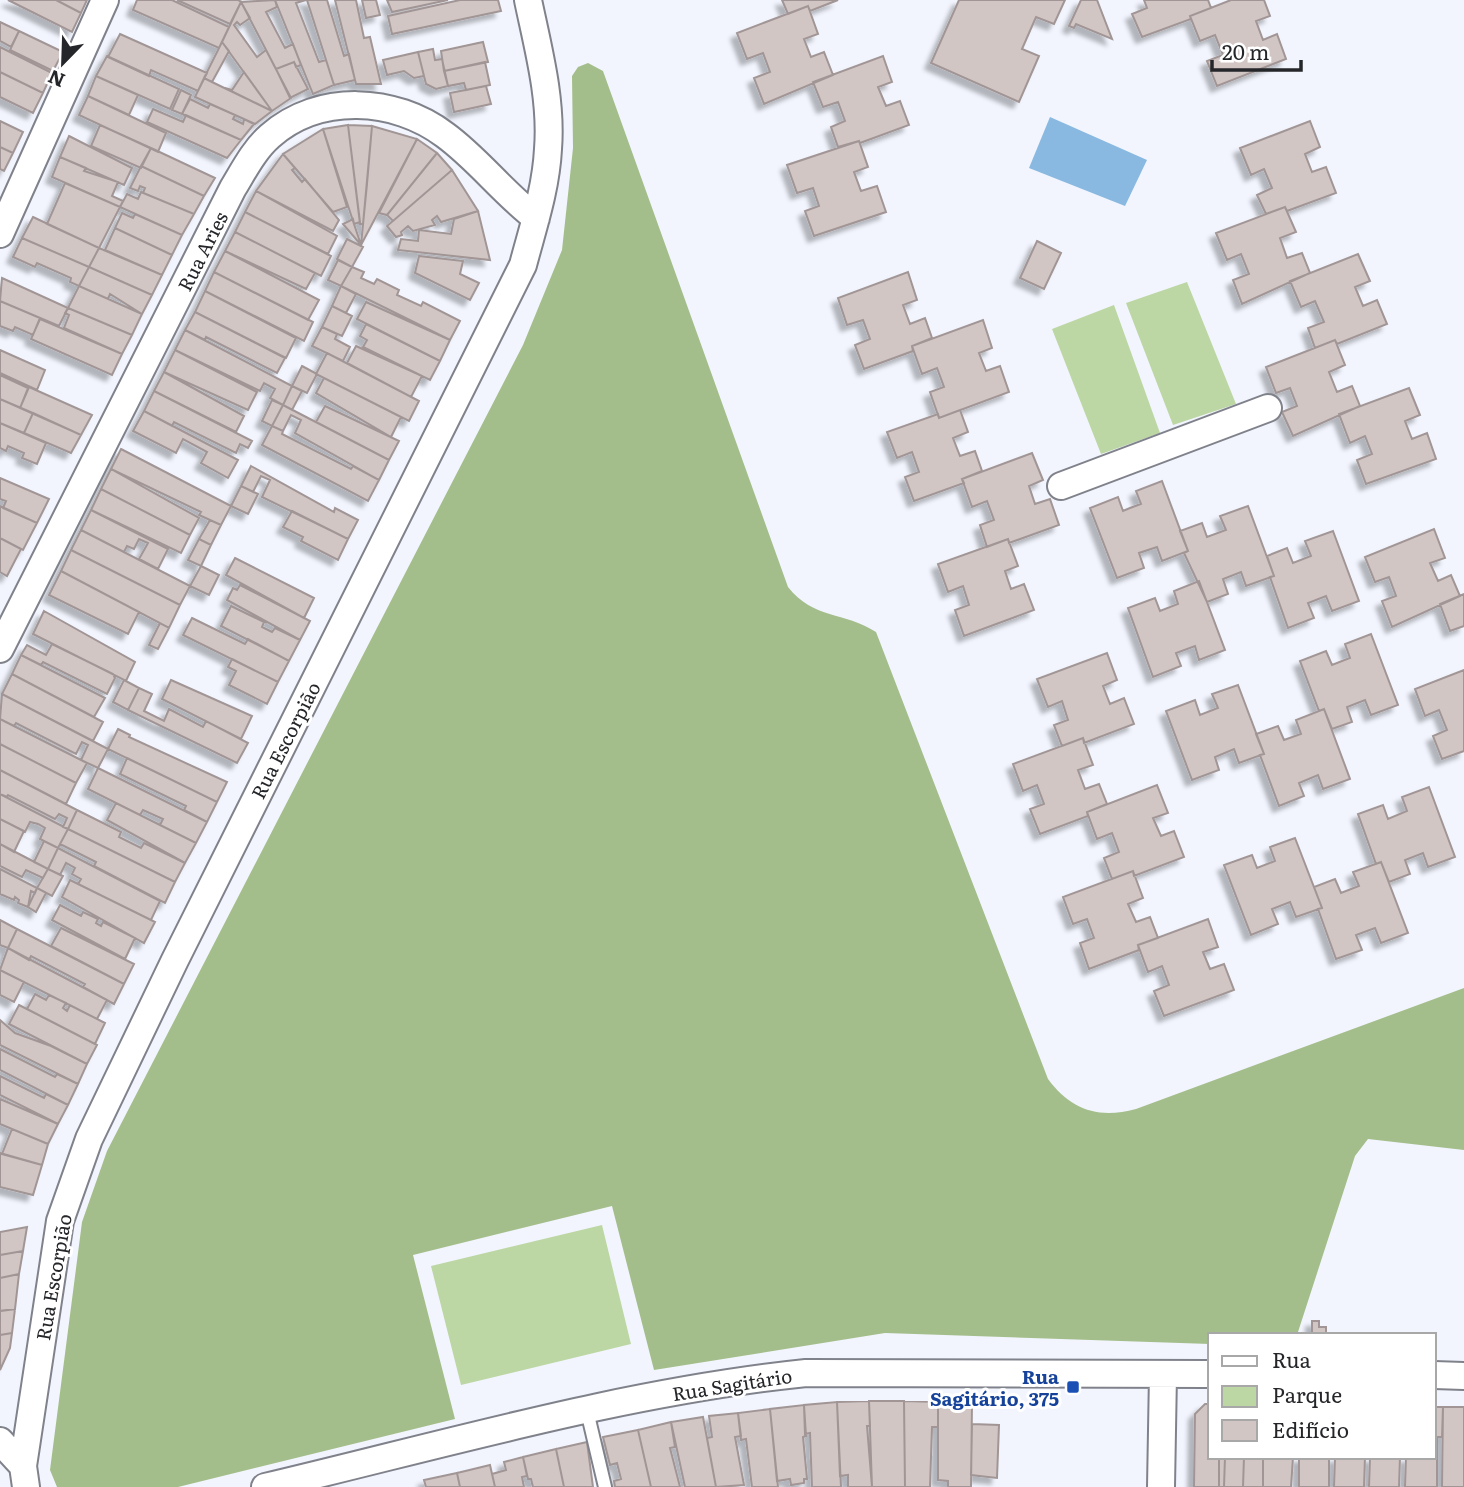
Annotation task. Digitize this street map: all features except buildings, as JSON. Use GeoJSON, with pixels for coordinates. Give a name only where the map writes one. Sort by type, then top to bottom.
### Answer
{"type":"FeatureCollection","features":[{"type":"Feature","properties":{"kind":"street"},"geometry":{"type":"LineString","coordinates":[[0,234],[105,0]]}},
{"type":"Feature","properties":{"kind":"street","name":"Rua Escorpião"},"geometry":{"type":"LineString","coordinates":[[24,1476],[60,1221],[89,1139],[175,960],[523,265],[536,218],[549,149],[546,91],[528,0]]}},
{"type":"Feature","properties":{"kind":"street","name":"Rua Aries"},"geometry":{"type":"LineString","coordinates":[[0,649],[233,188],[248,162],[270,135],[321,110],[359,104],[386,106],[417,116],[445,135],[505,194],[536,218]]}},
{"type":"Feature","properties":{"kind":"street"},"geometry":{"type":"LineString","coordinates":[[1061,486],[1268,408]]}},
{"type":"Feature","properties":{"kind":"street","name":"Rua Sagitário"},"geometry":{"type":"LineString","coordinates":[[265,1487],[587,1411],[745,1379],[806,1373],[1208,1374]]}},
{"type":"Feature","properties":{"kind":"street"},"geometry":{"type":"LineString","coordinates":[[1161,1487],[1163,1374]]}},
{"type":"Feature","properties":{"kind":"street"},"geometry":{"type":"LineString","coordinates":[[1436,1375],[1464,1376]]}},
{"type":"Feature","properties":{"kind":"street"},"geometry":{"type":"LineString","coordinates":[[0,1441],[24,1476]]}},
{"type":"Feature","properties":{"kind":"lane"},"geometry":{"type":"LineString","coordinates":[[587,1411],[605,1487]]}},
{"type":"Feature","properties":{"kind":"green space"},"geometry":{"type":"Polygon","coordinates":[[[588,63],[603,71],[788,587],[808,605],[876,632],[1048,1079],[1066,1098],[1086,1109],[1109,1113],[1136,1109],[1464,988],[1464,1150],[1368,1139],[1355,1156],[1298,1332],[1208,1333],[1208,1344],[885,1333],[654,1370],[612,1206],[413,1255],[455,1419],[178,1487],[57,1487],[50,1470],[82,1222],[107,1151],[523,345],[562,250],[573,148],[572,76],[578,67],[588,63]]]}},
{"type":"Feature","properties":{"kind":"green space"},"geometry":{"type":"Polygon","coordinates":[[[1187,282],[1236,404],[1173,425],[1126,303],[1187,282]]]}},
{"type":"Feature","properties":{"kind":"green space"},"geometry":{"type":"Polygon","coordinates":[[[1114,305],[1160,433],[1101,454],[1052,329],[1114,305]]]}},
{"type":"Feature","properties":{"kind":"green space"},"geometry":{"type":"Polygon","coordinates":[[[602,1225],[631,1344],[461,1385],[431,1266],[602,1225]]]}},
{"type":"Feature","properties":{"kind":"water"},"geometry":{"type":"Polygon","coordinates":[[[1050,117],[1147,160],[1125,206],[1029,168],[1050,117]]]}},
{"type":"Feature","properties":{"kind":"place","name":"Rua Sagitário, 375"},"geometry":{"type":"Point","coordinates":[1073,1387]}}]}
